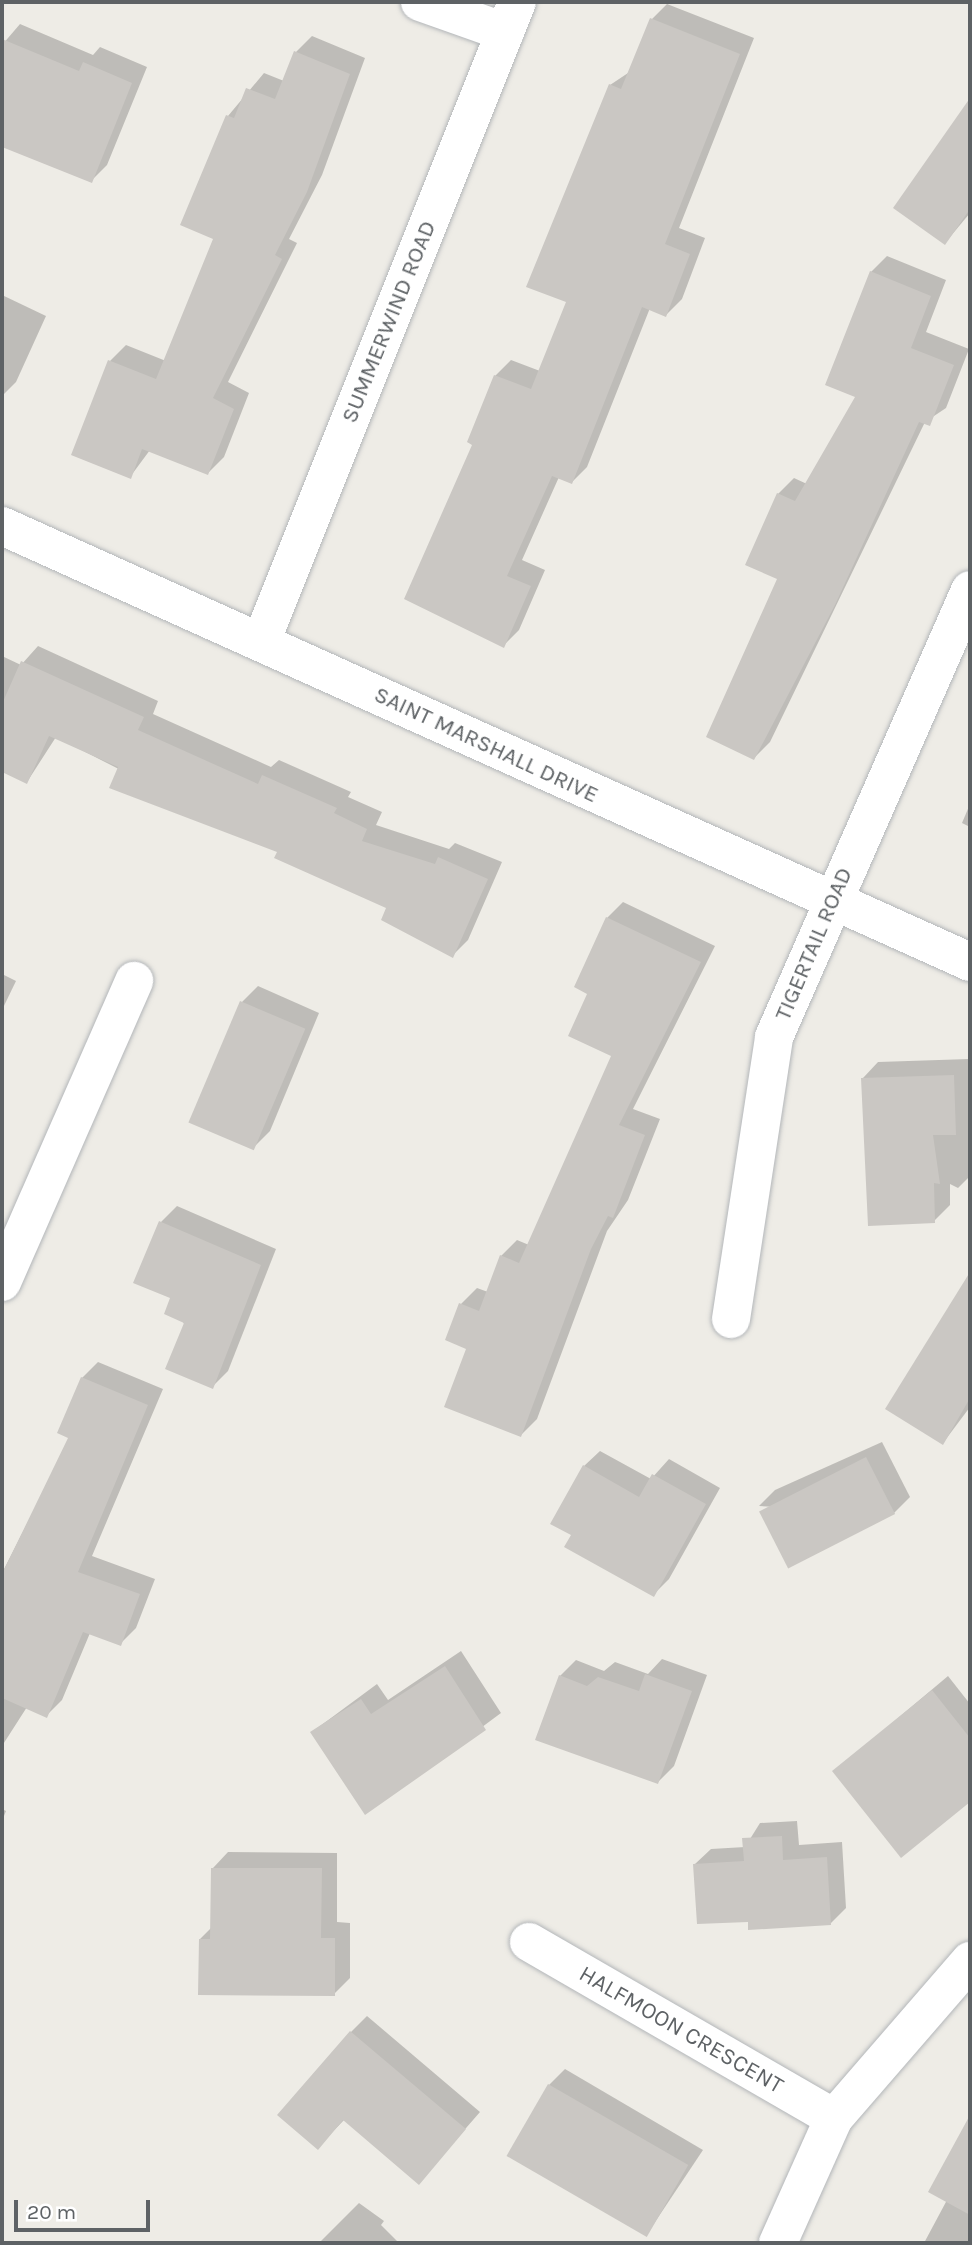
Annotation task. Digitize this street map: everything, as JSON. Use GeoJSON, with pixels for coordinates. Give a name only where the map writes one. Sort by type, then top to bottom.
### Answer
{"type":"FeatureCollection","features":[{"type":"Feature","properties":{"kind":"street"},"geometry":{"type":"LineString","coordinates":[[421,2],[511,17]]}},
{"type":"Feature","properties":{"kind":"street","name":"SUMMERWIND ROAD"},"geometry":{"type":"LineString","coordinates":[[261,642],[511,17]]}},
{"type":"Feature","properties":{"kind":"street","name":"SAINT MARSHALL DRIVE"},"geometry":{"type":"LineString","coordinates":[[2,526],[831,903],[970,962]]}},
{"type":"Feature","properties":{"kind":"street","name":"TIGERTAIL ROAD"},"geometry":{"type":"LineString","coordinates":[[732,1320],[775,1037],[831,903],[970,590]]}},
{"type":"Feature","properties":{"kind":"street"},"geometry":{"type":"LineString","coordinates":[[2,1282],[16,1205],[134,981]]}},
{"type":"Feature","properties":{"kind":"street","name":"HALFMOON CRESCENT"},"geometry":{"type":"LineString","coordinates":[[529,1942],[834,2118]]}},
{"type":"Feature","properties":{"kind":"street"},"geometry":{"type":"LineString","coordinates":[[778,2243],[834,2118],[970,1961]]}},
{"type":"Feature","properties":{"kind":"building"},"geometry":{"type":"Polygon","coordinates":[[[650,18],[740,54],[665,244],[690,254],[666,317],[642,307],[572,484],[552,476],[507,576],[531,586],[504,648],[404,599],[472,445],[467,442],[494,375],[531,389],[566,302],[526,287],[609,84],[621,89],[650,18]]]}},
{"type":"Feature","properties":{"kind":"building"},"geometry":{"type":"Polygon","coordinates":[[[2,39],[79,71],[83,62],[132,83],[92,183],[2,147],[2,39]]]}},
{"type":"Feature","properties":{"kind":"building"},"geometry":{"type":"Polygon","coordinates":[[[294,51],[350,74],[307,192],[275,255],[282,259],[213,398],[234,409],[208,475],[142,449],[131,479],[71,455],[108,360],[156,379],[213,239],[180,225],[226,115],[234,118],[246,88],[275,99],[294,51]]]}},
{"type":"Feature","properties":{"kind":"building"},"geometry":{"type":"Polygon","coordinates":[[[970,98],[970,209],[945,245],[893,208],[970,98]]]}},
{"type":"Feature","properties":{"kind":"building"},"geometry":{"type":"Polygon","coordinates":[[[870,271],[931,296],[911,348],[954,365],[930,426],[919,422],[835,605],[754,760],[706,737],[777,579],[745,565],[777,493],[795,501],[855,397],[825,385],[870,271]]]}},
{"type":"Feature","properties":{"kind":"building"},"geometry":{"type":"Polygon","coordinates":[[[21,661],[144,717],[138,730],[258,784],[262,775],[337,808],[334,813],[367,829],[362,841],[435,864],[438,857],[488,879],[453,958],[381,920],[386,908],[274,858],[277,852],[109,788],[118,767],[49,736],[27,784],[2,772],[2,704],[21,661]]]}},
{"type":"Feature","properties":{"kind":"building"},"geometry":{"type":"Polygon","coordinates":[[[606,917],[701,962],[619,1125],[645,1135],[613,1218],[608,1216],[591,1249],[521,1437],[444,1407],[466,1349],[445,1340],[459,1303],[479,1311],[500,1255],[519,1263],[611,1056],[568,1036],[587,994],[574,987],[606,917]]]}},
{"type":"Feature","properties":{"kind":"building"},"geometry":{"type":"Polygon","coordinates":[[[240,1001],[305,1029],[254,1150],[188,1123],[240,1001]]]}},
{"type":"Feature","properties":{"kind":"building"},"geometry":{"type":"Polygon","coordinates":[[[954,1075],[956,1135],[933,1135],[940,1184],[934,1183],[935,1223],[868,1226],[861,1078],[954,1075]]]}},
{"type":"Feature","properties":{"kind":"building"},"geometry":{"type":"Polygon","coordinates":[[[159,1221],[261,1265],[213,1389],[165,1369],[184,1323],[164,1314],[170,1298],[133,1283],[159,1221]]]}},
{"type":"Feature","properties":{"kind":"building"},"geometry":{"type":"Polygon","coordinates":[[[970,1272],[970,1398],[943,1445],[885,1409],[970,1272]]]}},
{"type":"Feature","properties":{"kind":"building"},"geometry":{"type":"Polygon","coordinates":[[[81,1377],[148,1405],[78,1572],[140,1594],[121,1646],[83,1632],[47,1718],[2,1698],[2,1574],[68,1438],[57,1433],[81,1377]]]}},
{"type":"Feature","properties":{"kind":"building"},"geometry":{"type":"Polygon","coordinates":[[[866,1457],[895,1514],[788,1569],[759,1511],[866,1457]]]}},
{"type":"Feature","properties":{"kind":"building"},"geometry":{"type":"Polygon","coordinates":[[[583,1465],[639,1497],[652,1474],[706,1504],[654,1597],[564,1547],[571,1535],[550,1524],[583,1465]]]}},
{"type":"Feature","properties":{"kind":"building"},"geometry":{"type":"Polygon","coordinates":[[[445,1666],[486,1730],[365,1815],[310,1732],[361,1699],[371,1714],[445,1666]]]}},
{"type":"Feature","properties":{"kind":"building"},"geometry":{"type":"Polygon","coordinates":[[[645,1674],[692,1691],[658,1784],[535,1740],[559,1675],[587,1686],[598,1677],[639,1691],[645,1674]]]}},
{"type":"Feature","properties":{"kind":"building"},"geometry":{"type":"Polygon","coordinates":[[[932,1690],[970,1738],[970,1802],[901,1858],[832,1771],[932,1690]]]}},
{"type":"Feature","properties":{"kind":"building"},"geometry":{"type":"Polygon","coordinates":[[[782,1836],[783,1860],[827,1857],[831,1925],[748,1930],[748,1922],[697,1924],[693,1864],[744,1861],[742,1838],[782,1836]]]}},
{"type":"Feature","properties":{"kind":"building"},"geometry":{"type":"Polygon","coordinates":[[[211,1868],[322,1868],[321,1938],[335,1938],[335,1996],[198,1995],[199,1939],[210,1939],[211,1868]]]}},
{"type":"Feature","properties":{"kind":"building"},"geometry":{"type":"Polygon","coordinates":[[[350,2031],[466,2129],[419,2185],[343,2120],[318,2150],[277,2115],[350,2031]]]}},
{"type":"Feature","properties":{"kind":"building"},"geometry":{"type":"Polygon","coordinates":[[[548,2084],[688,2165],[647,2237],[506,2156],[548,2084]]]}},
{"type":"Feature","properties":{"kind":"building"},"geometry":{"type":"Polygon","coordinates":[[[970,2115],[970,2215],[928,2192],[970,2115]]]}}]}
